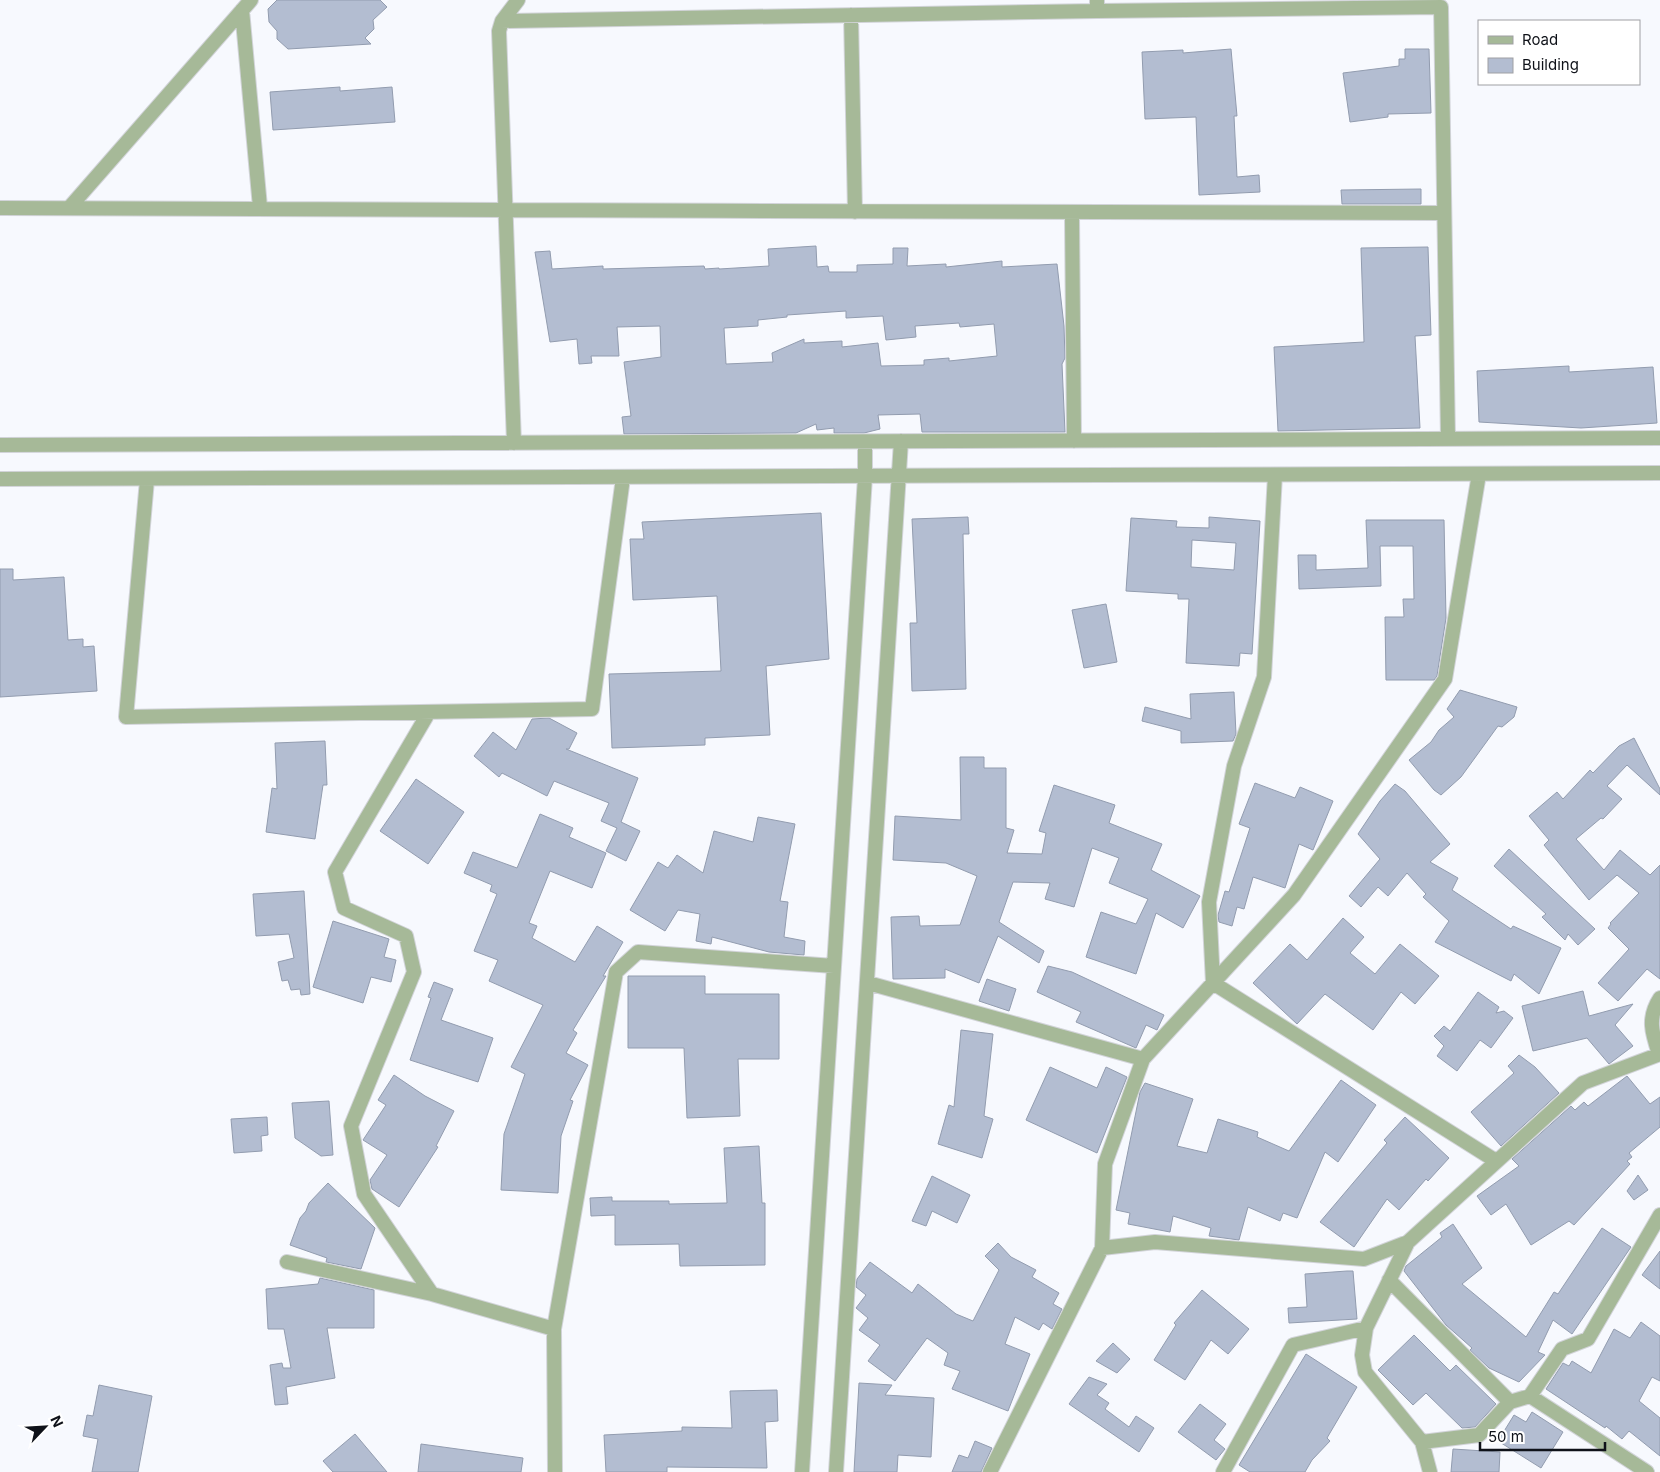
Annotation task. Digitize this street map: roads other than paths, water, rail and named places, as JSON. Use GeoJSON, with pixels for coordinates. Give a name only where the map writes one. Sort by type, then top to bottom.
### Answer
{"type":"FeatureCollection","features":[{"type":"Feature","properties":{"kind":"street"},"geometry":{"type":"LineString","coordinates":[[514,443],[498,31],[502,21],[518,0]]}},
{"type":"Feature","properties":{"kind":"street"},"geometry":{"type":"LineString","coordinates":[[502,21],[851,15],[1097,5],[1440,3],[1448,439]]}},
{"type":"Feature","properties":{"kind":"street"},"geometry":{"type":"LineString","coordinates":[[246,5],[260,207]]}},
{"type":"Feature","properties":{"kind":"street"},"geometry":{"type":"LineString","coordinates":[[69,208],[246,5]]}},
{"type":"Feature","properties":{"kind":"street"},"geometry":{"type":"LineString","coordinates":[[851,15],[855,212]]}},
{"type":"Feature","properties":{"kind":"street"},"geometry":{"type":"LineString","coordinates":[[0,208],[260,207],[506,211],[1072,214],[1444,213]]}},
{"type":"Feature","properties":{"kind":"street"},"geometry":{"type":"LineString","coordinates":[[1072,214],[1074,440]]}},
{"type":"Feature","properties":{"kind":"street"},"geometry":{"type":"LineString","coordinates":[[0,445],[1660,438]]}},
{"type":"Feature","properties":{"kind":"street"},"geometry":{"type":"LineString","coordinates":[[802,1472],[865,477],[865,442]]}},
{"type":"Feature","properties":{"kind":"street"},"geometry":{"type":"LineString","coordinates":[[836,1472],[901,442]]}},
{"type":"Feature","properties":{"kind":"street"},"geometry":{"type":"LineString","coordinates":[[0,479],[147,480],[1660,473]]}},
{"type":"Feature","properties":{"kind":"street"},"geometry":{"type":"LineString","coordinates":[[990,1472],[1102,1248],[1105,1164],[1142,1059],[1294,895],[1445,679],[1479,474]]}},
{"type":"Feature","properties":{"kind":"street"},"geometry":{"type":"LineString","coordinates":[[1213,983],[1209,902],[1234,766],[1264,677],[1275,475]]}},
{"type":"Feature","properties":{"kind":"street"},"geometry":{"type":"LineString","coordinates":[[147,480],[126,716],[592,709],[623,478]]}},
{"type":"Feature","properties":{"kind":"street"},"geometry":{"type":"LineString","coordinates":[[429,712],[335,872],[344,908],[406,936],[414,972],[351,1126],[364,1194],[432,1294]]}},
{"type":"Feature","properties":{"kind":"street"},"geometry":{"type":"LineString","coordinates":[[555,1472],[554,1329],[616,972],[638,952],[834,966]]}},
{"type":"Feature","properties":{"kind":"street"},"geometry":{"type":"LineString","coordinates":[[1213,983],[1496,1161]]}},
{"type":"Feature","properties":{"kind":"street"},"geometry":{"type":"LineString","coordinates":[[868,984],[1142,1059]]}},
{"type":"Feature","properties":{"kind":"street"},"geometry":{"type":"LineString","coordinates":[[1102,1248],[1155,1242],[1364,1259],[1408,1242],[1584,1083],[1660,1054],[1650,1028],[1653,1008],[1660,998]]}},
{"type":"Feature","properties":{"kind":"street"},"geometry":{"type":"LineString","coordinates":[[1422,1442],[1479,1435],[1510,1402],[1530,1396],[1562,1349],[1588,1339],[1660,1215]]}},
{"type":"Feature","properties":{"kind":"street"},"geometry":{"type":"LineString","coordinates":[[1408,1242],[1366,1328],[1362,1354],[1365,1372],[1422,1442],[1430,1472]]}},
{"type":"Feature","properties":{"kind":"street"},"geometry":{"type":"LineString","coordinates":[[287,1262],[432,1294],[554,1329]]}},
{"type":"Feature","properties":{"kind":"street"},"geometry":{"type":"LineString","coordinates":[[1390,1280],[1510,1402]]}},
{"type":"Feature","properties":{"kind":"street"},"geometry":{"type":"LineString","coordinates":[[1223,1472],[1293,1345],[1366,1328]]}},
{"type":"Feature","properties":{"kind":"street"},"geometry":{"type":"LineString","coordinates":[[1530,1396],[1647,1472]]}}]}
